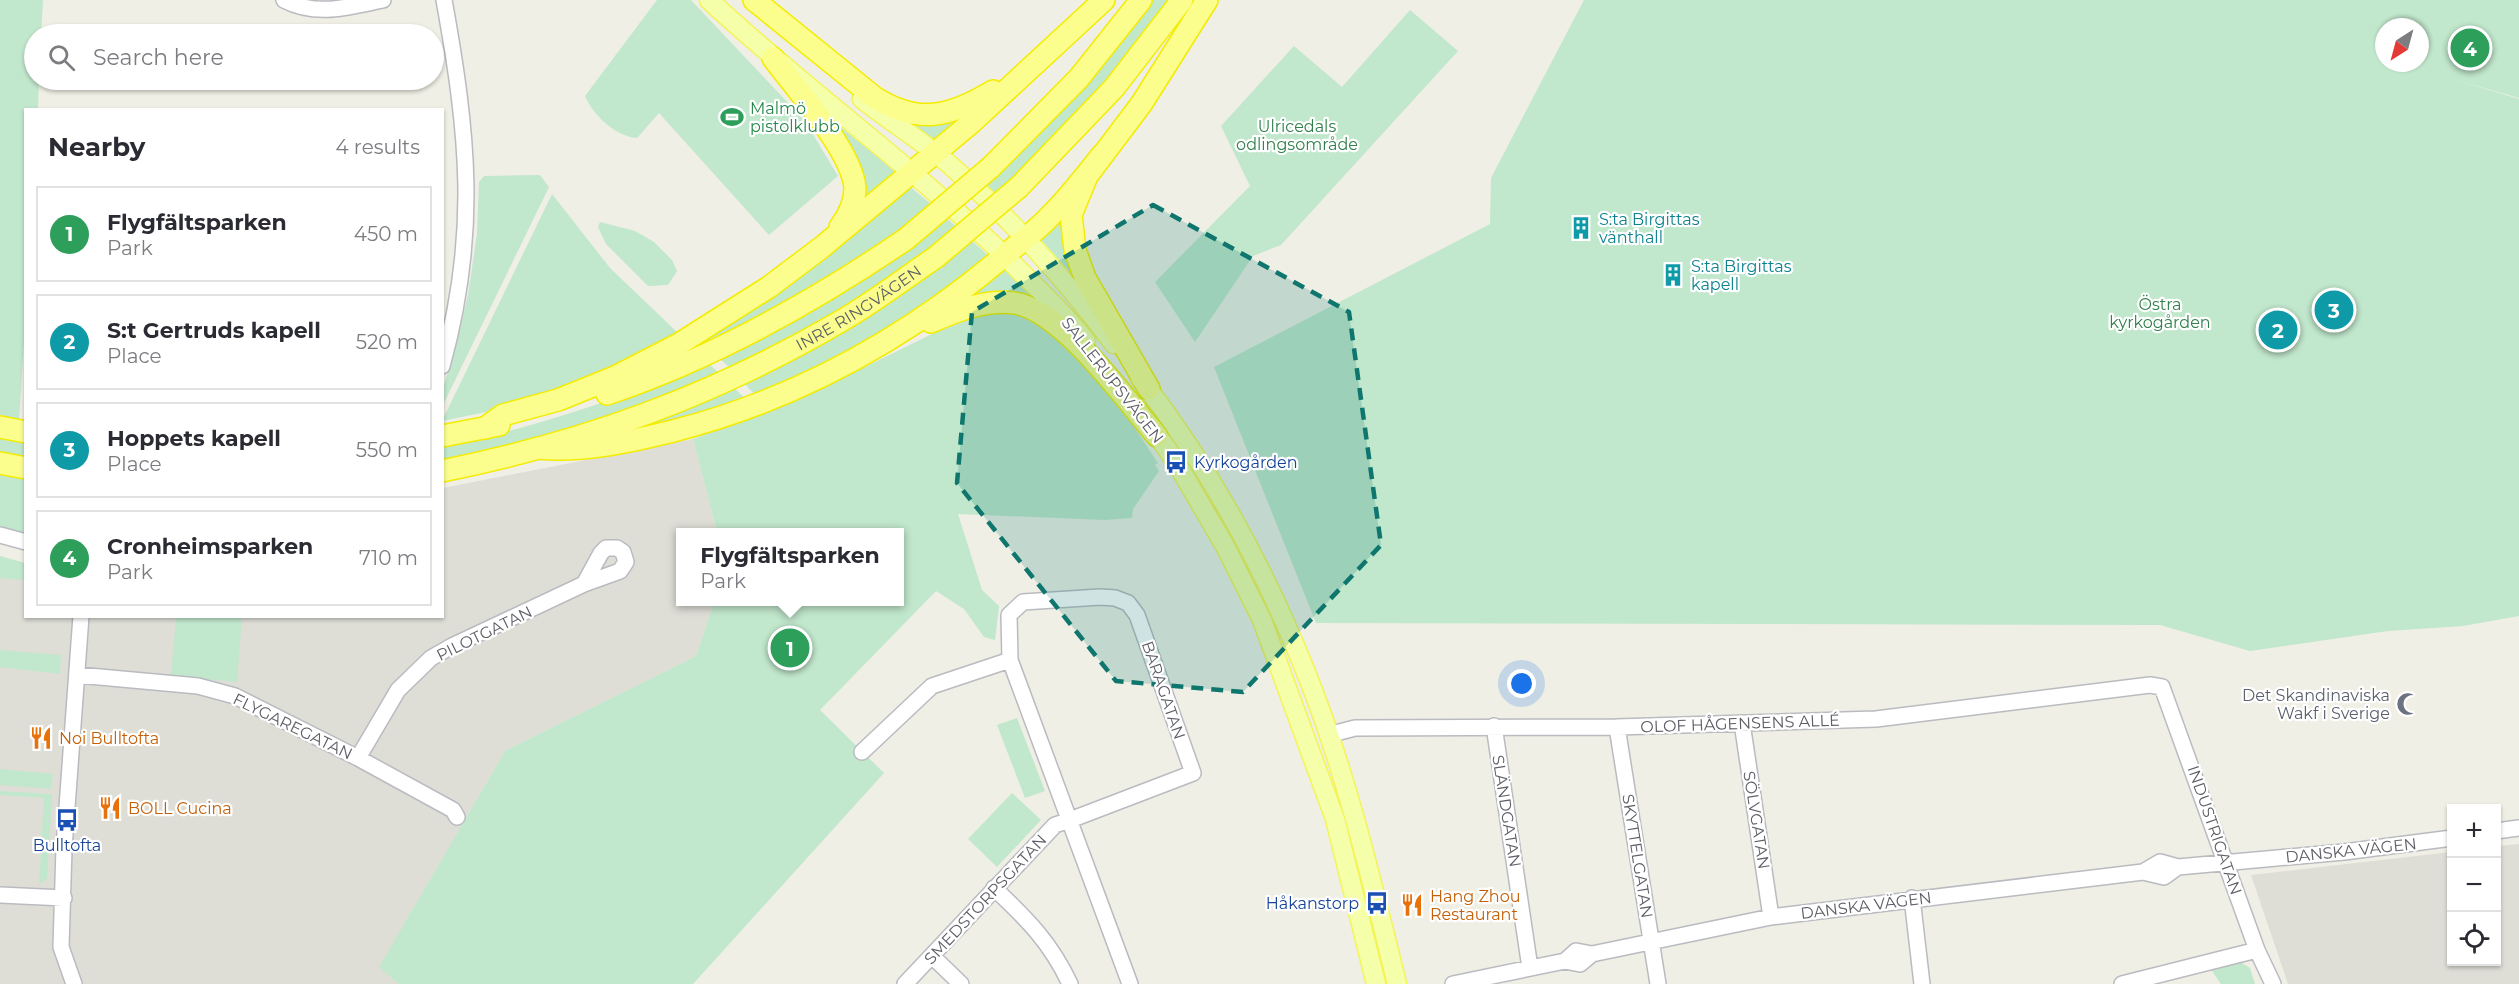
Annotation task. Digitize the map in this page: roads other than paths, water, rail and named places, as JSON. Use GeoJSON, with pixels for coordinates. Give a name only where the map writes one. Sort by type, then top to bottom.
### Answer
{"type":"FeatureCollection","features":[{"type":"Feature","properties":{"kind":"highway"},"geometry":{"type":"LineString","coordinates":[[754,0],[874,97],[894,109],[931,115],[953,110],[975,102],[1027,70]]}},
{"type":"Feature","properties":{"kind":"highway"},"geometry":{"type":"LineString","coordinates":[[485,428],[503,415],[580,392],[660,355],[752,298],[822,247],[912,172],[1104,0]]}},
{"type":"Feature","properties":{"kind":"highway","name":"INRE RINGVÄGEN"},"geometry":{"type":"LineString","coordinates":[[444,436],[566,408],[682,365],[809,302],[906,239],[991,167],[1073,85],[1141,0]]}},
{"type":"Feature","properties":{"kind":"highway","name":"INRE RINGVÄGEN"},"geometry":{"type":"LineString","coordinates":[[444,471],[538,448],[626,422],[727,382],[844,319],[936,257],[1019,187],[1114,88],[1182,0]]}},
{"type":"Feature","properties":{"kind":"highway"},"geometry":{"type":"LineString","coordinates":[[1149,389],[1084,278],[1074,250],[1071,227],[1074,202],[1087,176],[1142,103],[1207,0]]}},
{"type":"Feature","properties":{"kind":"highway"},"geometry":{"type":"LineString","coordinates":[[772,58],[831,136],[844,156],[853,177],[855,195],[849,215],[822,247]]}},
{"type":"Feature","properties":{"kind":"highway"},"geometry":{"type":"LineString","coordinates":[[895,338],[972,283],[1026,238],[1052,214],[1102,155]]}},
{"type":"Feature","properties":{"kind":"highway"},"geometry":{"type":"LineString","coordinates":[[538,448],[570,450],[615,444],[725,417],[811,383],[895,338],[976,305],[1001,302],[1033,308],[1053,319],[1076,342],[1157,436]]}},
{"type":"Feature","properties":{"kind":"highway"},"geometry":{"type":"LineString","coordinates":[[0,427],[24,432]]}},
{"type":"Feature","properties":{"kind":"highway"},"geometry":{"type":"LineString","coordinates":[[0,462],[24,468]]}},
{"type":"Feature","properties":{"kind":"main road","name":"SALLERUPSVÄGEN"},"geometry":{"type":"LineString","coordinates":[[709,0],[772,58],[912,172],[1004,256],[1082,336],[1157,436],[1225,546],[1262,620],[1335,819],[1376,984]]}},
{"type":"Feature","properties":{"kind":"main road","name":"SALLERUPSVÄGEN"},"geometry":{"type":"LineString","coordinates":[[742,0],[870,105],[934,153],[1026,238],[1085,305],[1149,389],[1220,494],[1251,549],[1306,671],[1328,735],[1371,879],[1395,980]]}},
{"type":"Feature","properties":{"kind":"main road"},"geometry":{"type":"LineString","coordinates":[[1359,914],[1395,980]]}},
{"type":"Feature","properties":{"kind":"street"},"geometry":{"type":"LineString","coordinates":[[284,0],[302,8],[323,11],[383,0]]}},
{"type":"Feature","properties":{"kind":"street"},"geometry":{"type":"LineString","coordinates":[[444,0],[458,73],[467,171],[464,261],[453,329],[444,359]]}},
{"type":"Feature","properties":{"kind":"street"},"geometry":{"type":"LineString","coordinates":[[0,535],[24,541]]}},
{"type":"Feature","properties":{"kind":"street","name":"PILOTGATAN"},"geometry":{"type":"LineString","coordinates":[[358,758],[398,690],[431,658],[584,584]]}},
{"type":"Feature","properties":{"kind":"street","name":"BARAGATAN"},"geometry":{"type":"LineString","coordinates":[[1010,660],[1010,615],[1023,602],[1115,598],[1128,603],[1137,615],[1193,773],[1070,820]]}},
{"type":"Feature","properties":{"kind":"street"},"geometry":{"type":"LineString","coordinates":[[74,984],[61,947],[64,848],[81,618]]}},
{"type":"Feature","properties":{"kind":"street"},"geometry":{"type":"LineString","coordinates":[[862,752],[932,686],[1010,660],[1130,984]]}},
{"type":"Feature","properties":{"kind":"street","name":"FLYGAREGATAN"},"geometry":{"type":"LineString","coordinates":[[78,675],[198,686],[231,694],[261,707],[358,758],[453,810],[457,817]]}},
{"type":"Feature","properties":{"kind":"street","name":"OLOF HÅGENSENS ALLÉ"},"geometry":{"type":"LineString","coordinates":[[1328,735],[1355,728],[1617,727],[1876,719],[2150,685]]}},
{"type":"Feature","properties":{"kind":"street","name":"INDUSTRIGATAN"},"geometry":{"type":"LineString","coordinates":[[2150,685],[2162,687],[2167,695],[2257,950],[2273,984]]}},
{"type":"Feature","properties":{"kind":"street","name":"SÖLVGATAN"},"geometry":{"type":"LineString","coordinates":[[1742,723],[1771,917]]}},
{"type":"Feature","properties":{"kind":"street","name":"SLÄNDGATAN"},"geometry":{"type":"LineString","coordinates":[[1494,726],[1530,968]]}},
{"type":"Feature","properties":{"kind":"street","name":"SKYTTELGATAN"},"geometry":{"type":"LineString","coordinates":[[1617,727],[1658,984]]}},
{"type":"Feature","properties":{"kind":"street","name":"SMEDSTORPSGATAN"},"geometry":{"type":"LineString","coordinates":[[905,984],[1055,825],[1070,820]]}},
{"type":"Feature","properties":{"kind":"street"},"geometry":{"type":"LineString","coordinates":[[2501,830],[2519,828]]}},
{"type":"Feature","properties":{"kind":"street","name":"DANSKA VÄGEN"},"geometry":{"type":"LineString","coordinates":[[1453,984],[1565,961],[1576,951],[1592,954],[1771,917],[1912,898],[2143,872],[2160,862],[2178,867],[2344,852],[2447,839]]}},
{"type":"Feature","properties":{"kind":"street"},"geometry":{"type":"LineString","coordinates":[[994,888],[1035,927],[1057,956],[1070,984]]}},
{"type":"Feature","properties":{"kind":"street"},"geometry":{"type":"LineString","coordinates":[[0,895],[64,898]]}},
{"type":"Feature","properties":{"kind":"street"},"geometry":{"type":"LineString","coordinates":[[1912,898],[1922,984]]}},
{"type":"Feature","properties":{"kind":"street"},"geometry":{"type":"LineString","coordinates":[[2122,984],[2257,950]]}},
{"type":"Feature","properties":{"kind":"street"},"geometry":{"type":"LineString","coordinates":[[932,956],[961,984]]}},
{"type":"Feature","properties":{"kind":"place","name":"Cronheimsparken"},"geometry":{"type":"Point","coordinates":[2470,48]}},
{"type":"Feature","properties":{"kind":"place","name":"Malmö pistolklubb"},"geometry":{"type":"Point","coordinates":[732,117]}},
{"type":"Feature","properties":{"kind":"place","name":"S:ta Birgittas vänthall"},"geometry":{"type":"Point","coordinates":[1581,228]}},
{"type":"Feature","properties":{"kind":"place","name":"S:ta Birgittas kapell"},"geometry":{"type":"Point","coordinates":[1673,275]}},
{"type":"Feature","properties":{"kind":"place","name":"Hoppets kapell"},"geometry":{"type":"Point","coordinates":[2334,310]}},
{"type":"Feature","properties":{"kind":"place","name":"S:t Gertruds kapell"},"geometry":{"type":"Point","coordinates":[2278,330]}},
{"type":"Feature","properties":{"kind":"place","name":"Kyrkogården"},"geometry":{"type":"Point","coordinates":[1176,462]}},
{"type":"Feature","properties":{"kind":"place","name":"Flygfältsparken"},"geometry":{"type":"Point","coordinates":[790,648]}},
{"type":"Feature","properties":{"kind":"place","name":"Det Skandinaviska Wakf i Sverige"},"geometry":{"type":"Point","coordinates":[2408,704]}},
{"type":"Feature","properties":{"kind":"place","name":"Noi Bulltofta"},"geometry":{"type":"Point","coordinates":[41,738]}},
{"type":"Feature","properties":{"kind":"place","name":"BOLL Cucina"},"geometry":{"type":"Point","coordinates":[110,808]}},
{"type":"Feature","properties":{"kind":"place","name":"Bulltofta"},"geometry":{"type":"Point","coordinates":[67,820]}},
{"type":"Feature","properties":{"kind":"place","name":"Håkanstorp"},"geometry":{"type":"Point","coordinates":[1377,903]}},
{"type":"Feature","properties":{"kind":"place","name":"Hang Zhou Restaurant"},"geometry":{"type":"Point","coordinates":[1412,905]}},
{"type":"Feature","properties":{"kind":"park label","name":"Ulricedals odlingsområde"},"geometry":{"type":"Point","coordinates":[1297,135]}},
{"type":"Feature","properties":{"kind":"park label","name":"Östra kyrkogården"},"geometry":{"type":"Point","coordinates":[2160,313]}}]}
